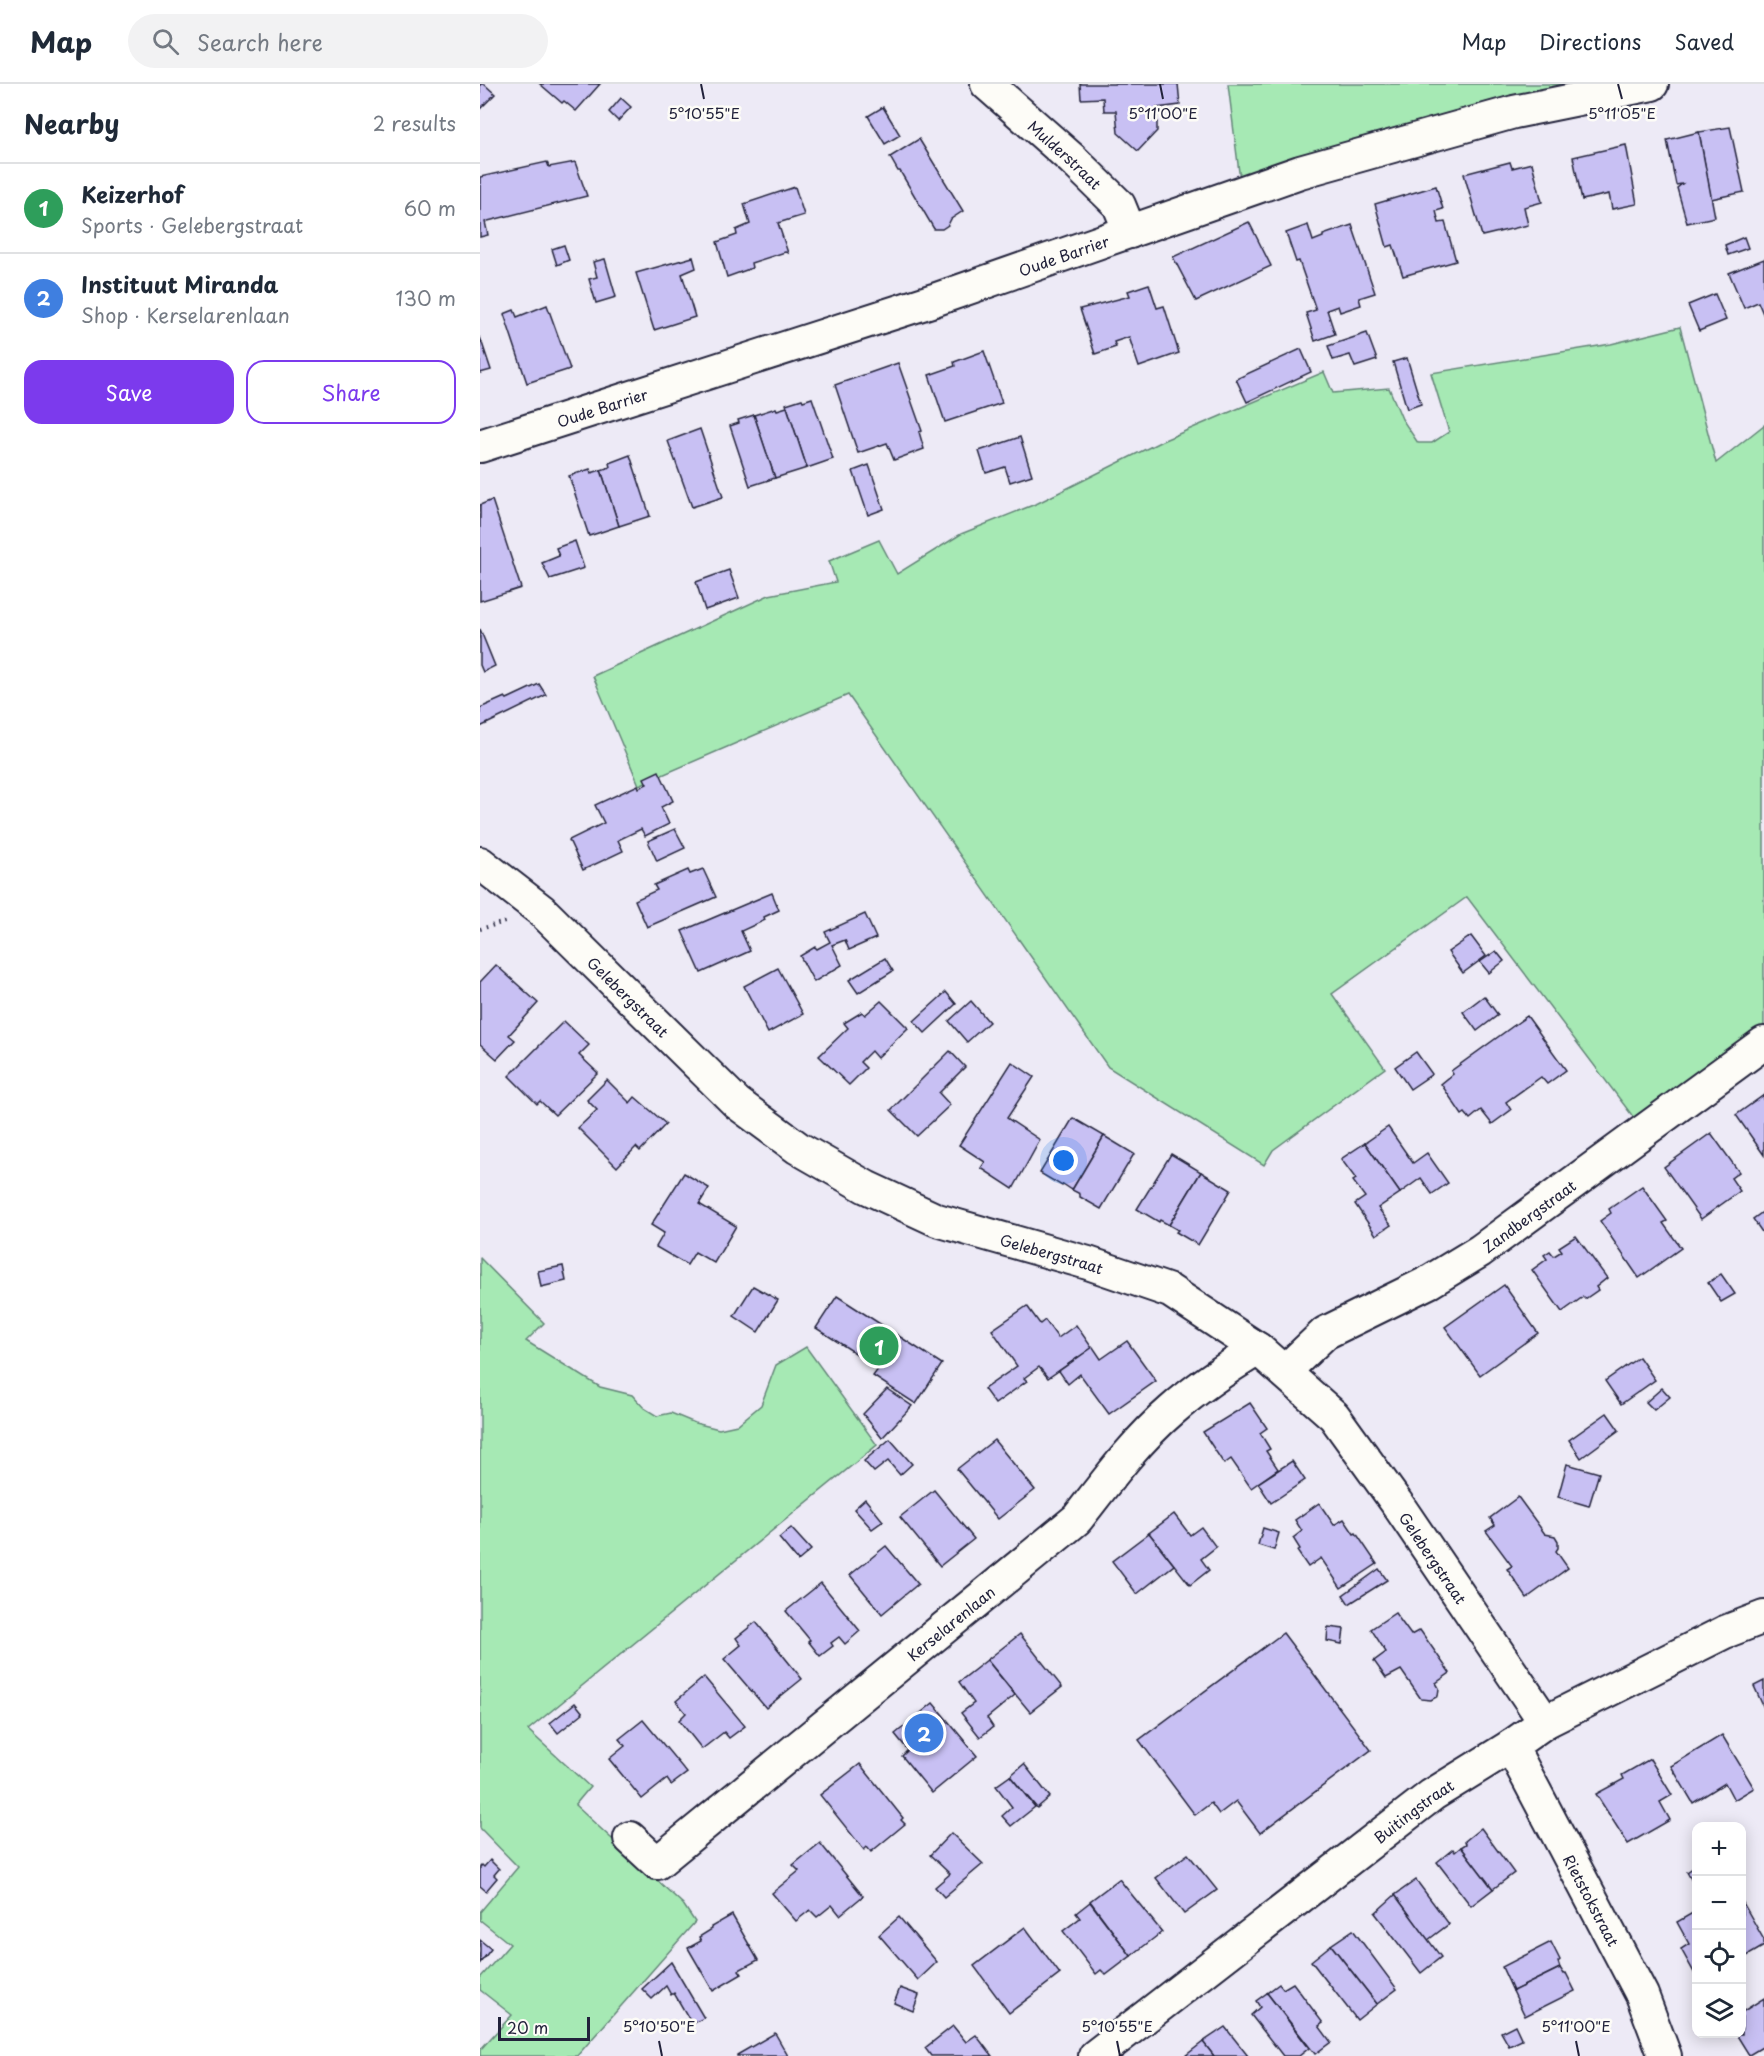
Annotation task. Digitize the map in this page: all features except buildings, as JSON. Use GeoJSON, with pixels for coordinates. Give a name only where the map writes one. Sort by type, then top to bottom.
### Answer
{"type":"FeatureCollection","features":[{"type":"Feature","properties":{"kind":"street","name":"Mulderstraat"},"geometry":{"type":"LineString","coordinates":[[987,84],[1072,159],[1119,205],[1130,232]]}},
{"type":"Feature","properties":{"kind":"street","name":"Oude Barrier"},"geometry":{"type":"LineString","coordinates":[[480,446],[934,300],[1300,172],[1514,112],[1652,84]]}},
{"type":"Feature","properties":{"kind":"street","name":"Gelebergstraat"},"geometry":{"type":"LineString","coordinates":[[480,863],[542,911],[737,1103],[798,1148],[866,1186],[937,1220],[1088,1263],[1170,1291],[1258,1349],[1334,1416],[1396,1502],[1545,1722]]}},
{"type":"Feature","properties":{"kind":"street","name":"Zandbergstraat"},"geometry":{"type":"LineString","coordinates":[[1285,1371],[1324,1333],[1428,1282],[1480,1251],[1764,1043]]}},
{"type":"Feature","properties":{"kind":"street","name":"Kerselarenlaan"},"geometry":{"type":"LineString","coordinates":[[630,1838],[657,1863],[1077,1519],[1122,1462],[1170,1412],[1222,1371],[1258,1349]]}},
{"type":"Feature","properties":{"kind":"street","name":"Buitingstraat"},"geometry":{"type":"LineString","coordinates":[[1095,2056],[1432,1795],[1545,1722],[1725,1632],[1764,1617]]}},
{"type":"Feature","properties":{"kind":"street","name":"Rietstokstraat"},"geometry":{"type":"LineString","coordinates":[[1511,1746],[1641,1995],[1665,2056]]}},
{"type":"Feature","properties":{"kind":"green space"},"geometry":{"type":"Polygon","coordinates":[[[1228,84],[1567,84],[1359,139],[1240,180],[1228,84]]]}},
{"type":"Feature","properties":{"kind":"green space"},"geometry":{"type":"Polygon","coordinates":[[[1680,327],[1716,463],[1764,425],[1764,1028],[1688,1084],[1640,1126],[1467,897],[1332,994],[1385,1068],[1273,1150],[1264,1165],[1108,1067],[848,695],[639,785],[593,676],[769,595],[836,582],[829,561],[879,540],[897,574],[961,534],[1038,503],[1162,441],[1324,372],[1333,393],[1389,388],[1402,419],[1418,443],[1432,443],[1449,432],[1431,373],[1611,344],[1680,327]]]}},
{"type":"Feature","properties":{"kind":"green space"},"geometry":{"type":"Polygon","coordinates":[[[480,1258],[544,1323],[526,1341],[600,1387],[632,1395],[644,1408],[657,1416],[671,1413],[695,1423],[719,1429],[737,1425],[761,1405],[776,1365],[806,1347],[877,1445],[528,1730],[590,1787],[575,1805],[683,1904],[695,1922],[577,2056],[480,2056],[480,2050],[512,2015],[480,1990],[480,1978],[510,1944],[480,1920],[480,1912],[518,1867],[480,1828],[480,1258]]]}},
{"type":"Feature","properties":{"kind":"place","name":"Keizerhof"},"geometry":{"type":"Point","coordinates":[879,1346]}},
{"type":"Feature","properties":{"kind":"place","name":"Instituut Miranda"},"geometry":{"type":"Point","coordinates":[924,1733]}}]}
